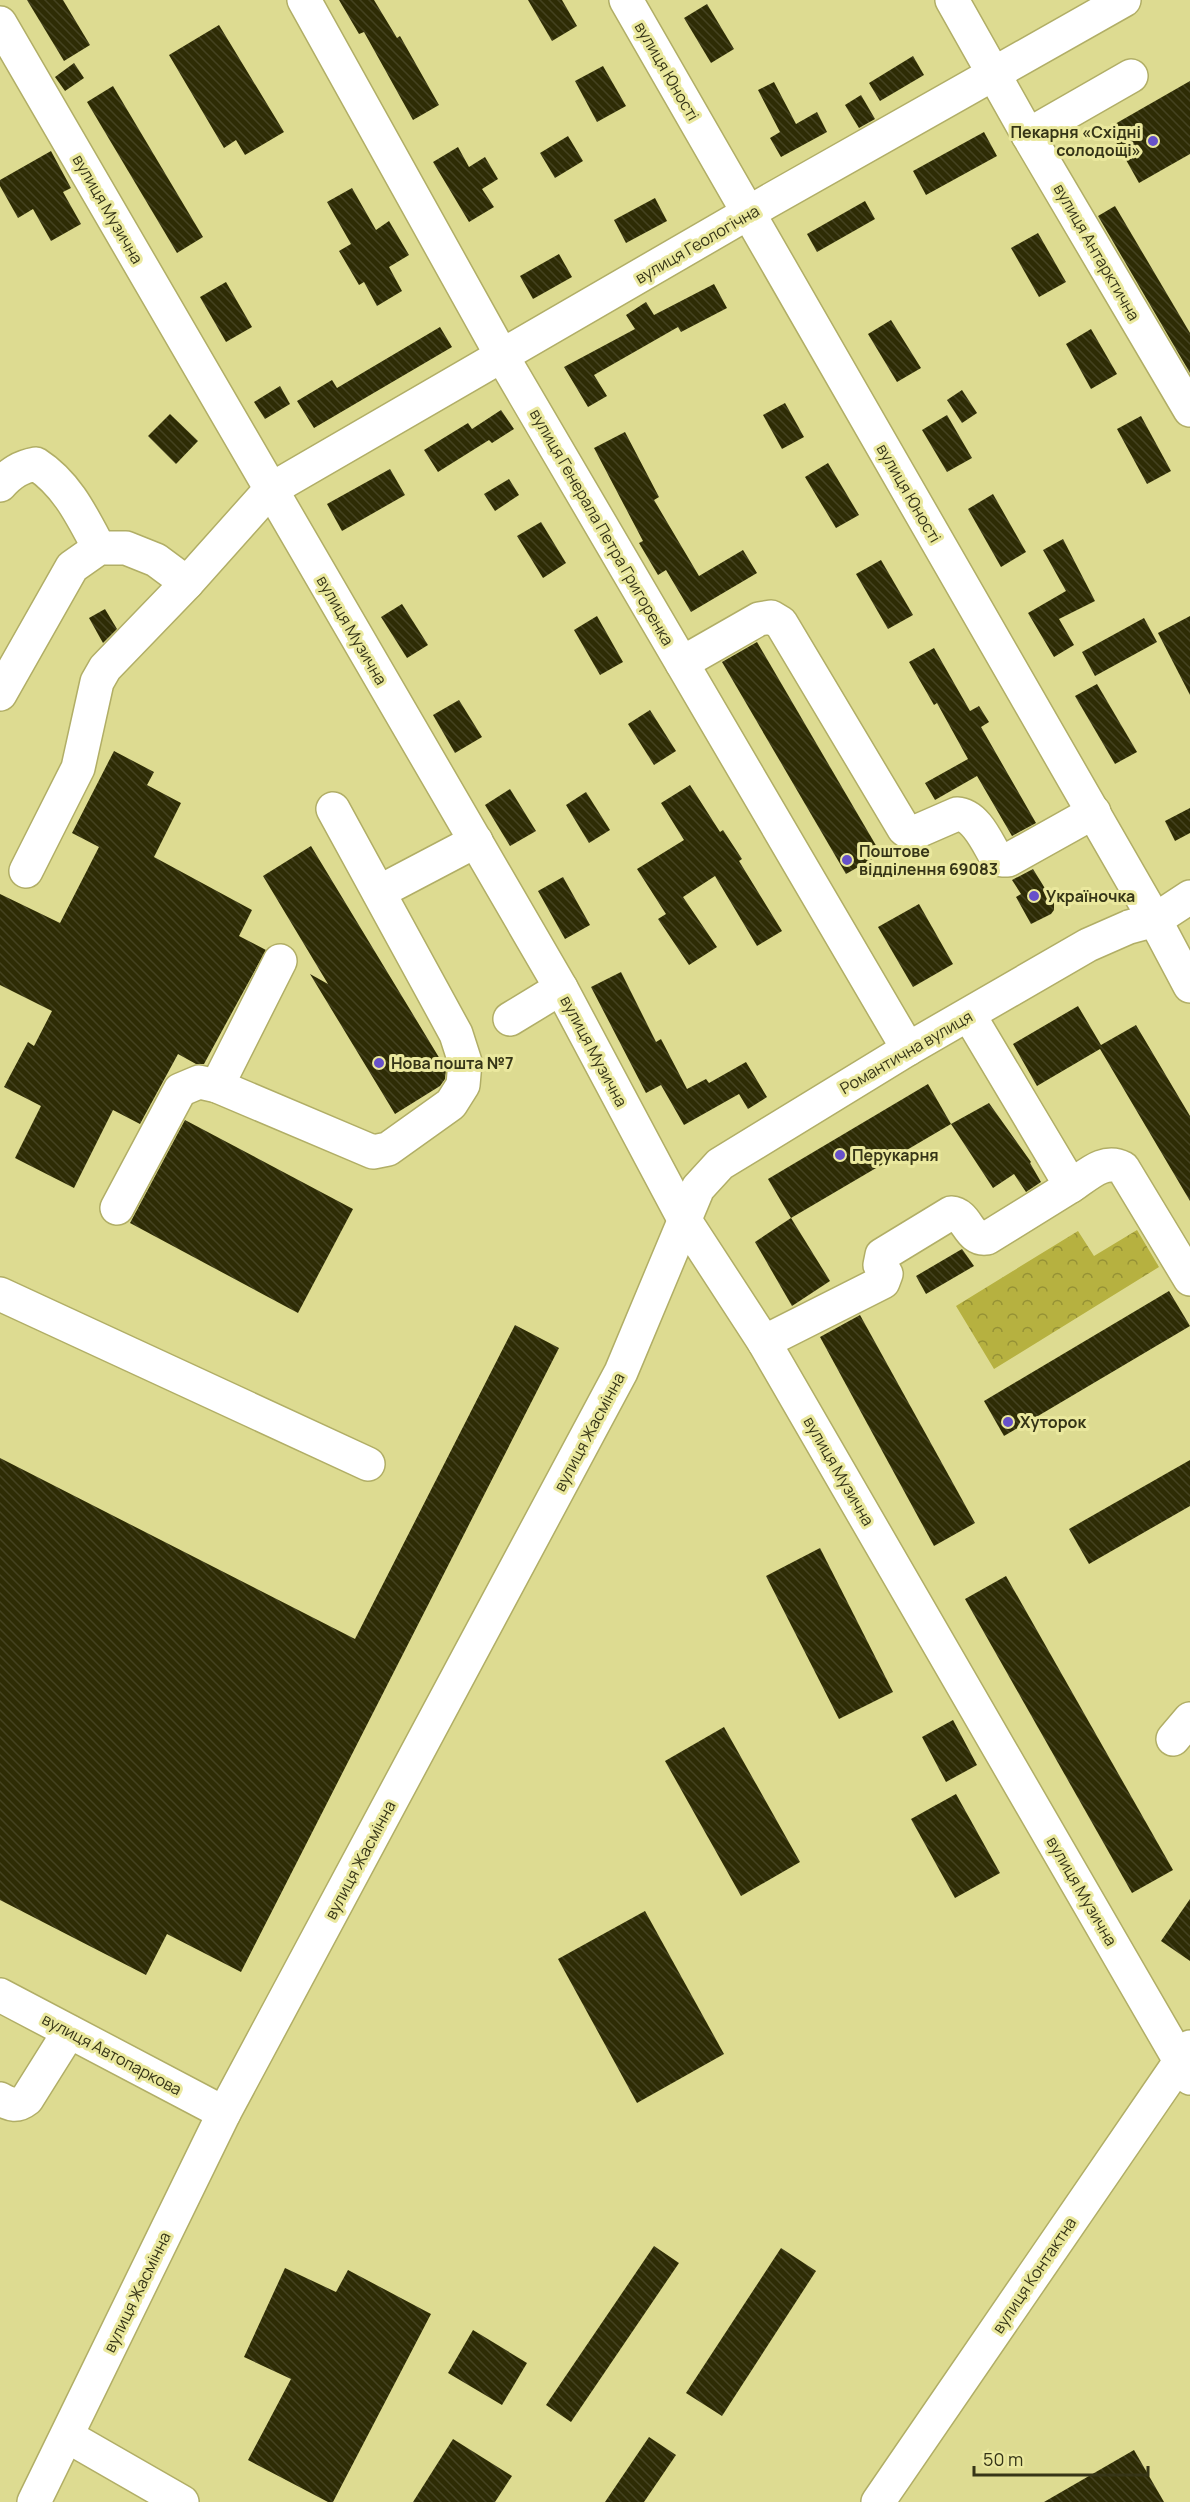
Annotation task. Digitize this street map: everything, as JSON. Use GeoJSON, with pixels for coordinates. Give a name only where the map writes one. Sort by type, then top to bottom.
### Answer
{"type":"FeatureCollection","features":[{"type":"Feature","properties":{"kind":"street","name":"вулиця Генерала Петра Григоренка"},"geometry":{"type":"LineString","coordinates":[[304,0],[502,356],[908,1049]]}},
{"type":"Feature","properties":{"kind":"street","name":"вулиця Юності"},"geometry":{"type":"LineString","coordinates":[[626,0],[1094,812],[1190,986]]}},
{"type":"Feature","properties":{"kind":"street","name":"вулиця Антарктична"},"geometry":{"type":"LineString","coordinates":[[952,0],[1028,135],[1190,410]]}},
{"type":"Feature","properties":{"kind":"street","name":"вулиця Геологічна"},"geometry":{"type":"LineString","coordinates":[[26,871],[78,768],[97,682],[105,668],[187,583],[270,490],[1124,0]]}},
{"type":"Feature","properties":{"kind":"street","name":"вулиця Музична"},"geometry":{"type":"LineString","coordinates":[[0,23],[561,988],[684,1219],[764,1342],[1187,2062]]}},
{"type":"Feature","properties":{"kind":"street"},"geometry":{"type":"LineString","coordinates":[[1028,135],[1131,76]]}},
{"type":"Feature","properties":{"kind":"street"},"geometry":{"type":"LineString","coordinates":[[0,485],[10,474],[24,466],[36,464],[45,470],[71,497],[99,548]]}},
{"type":"Feature","properties":{"kind":"street"},"geometry":{"type":"LineString","coordinates":[[5,673],[72,567],[99,548],[126,548],[156,560],[187,583]]}},
{"type":"Feature","properties":{"kind":"street"},"geometry":{"type":"LineString","coordinates":[[682,663],[759,619],[771,617],[781,623],[904,830],[911,834],[957,814],[965,815],[972,819],[996,856],[1002,860],[1008,860],[1094,812]]}},
{"type":"Feature","properties":{"kind":"street"},"geometry":{"type":"LineString","coordinates":[[117,1208],[180,1090],[199,1082],[217,1086],[373,1152],[388,1149],[451,1104],[463,1085],[465,1062],[456,1034],[333,809]]}},
{"type":"Feature","properties":{"kind":"street"},"geometry":{"type":"LineString","coordinates":[[379,892],[476,841]]}},
{"type":"Feature","properties":{"kind":"street","name":"Романтична вулиця"},"geometry":{"type":"LineString","coordinates":[[684,1219],[698,1188],[720,1164],[908,1049],[1088,945],[1129,927],[1155,920],[1190,897]]}},
{"type":"Feature","properties":{"kind":"street"},"geometry":{"type":"LineString","coordinates":[[217,1086],[280,961]]}},
{"type":"Feature","properties":{"kind":"street"},"geometry":{"type":"LineString","coordinates":[[510,1018],[561,988]]}},
{"type":"Feature","properties":{"kind":"street"},"geometry":{"type":"LineString","coordinates":[[969,1015],[1071,1186]]}},
{"type":"Feature","properties":{"kind":"street"},"geometry":{"type":"LineString","coordinates":[[764,1342],[883,1282],[886,1274],[880,1265],[882,1255],[951,1214],[961,1217],[975,1236],[981,1239],[987,1238],[1104,1165],[1114,1163],[1123,1168],[1190,1279]]}},
{"type":"Feature","properties":{"kind":"street","name":"вулиця Жасмінна"},"geometry":{"type":"LineString","coordinates":[[34,2502],[224,2113],[621,1372],[684,1219]]}},
{"type":"Feature","properties":{"kind":"street"},"geometry":{"type":"LineString","coordinates":[[0,1294],[368,1464]]}},
{"type":"Feature","properties":{"kind":"street","name":"вулиця Автопаркова"},"geometry":{"type":"LineString","coordinates":[[0,1995],[224,2113]]}},
{"type":"Feature","properties":{"kind":"street"},"geometry":{"type":"LineString","coordinates":[[0,2099],[11,2105],[19,2105],[27,2098],[69,2032]]}},
{"type":"Feature","properties":{"kind":"street","name":"вулиця Контактна"},"geometry":{"type":"LineString","coordinates":[[878,2502],[1187,2062]]}},
{"type":"Feature","properties":{"kind":"street"},"geometry":{"type":"LineString","coordinates":[[68,2436],[182,2502]]}},
{"type":"Feature","properties":{"kind":"green space"},"geometry":{"type":"Polygon","coordinates":[[[1137,1230],[1159,1267],[994,1369],[956,1306],[1078,1231],[1094,1256],[1137,1230]]]}},
{"type":"Feature","properties":{"kind":"building"},"geometry":{"type":"Polygon","coordinates":[[[27,0],[63,0],[90,45],[64,61],[27,0]]]}},
{"type":"Feature","properties":{"kind":"building"},"geometry":{"type":"Polygon","coordinates":[[[339,0],[374,0],[397,38],[400,36],[439,105],[413,120],[364,32],[359,34],[339,0]]]}},
{"type":"Feature","properties":{"kind":"building"},"geometry":{"type":"Polygon","coordinates":[[[528,0],[562,0],[577,26],[552,41],[528,0]]]}},
{"type":"Feature","properties":{"kind":"building"},"geometry":{"type":"Polygon","coordinates":[[[707,4],[734,49],[711,63],[684,18],[707,4]]]}},
{"type":"Feature","properties":{"kind":"building"},"geometry":{"type":"Polygon","coordinates":[[[219,25],[284,132],[245,155],[236,140],[224,148],[169,55],[219,25]]]}},
{"type":"Feature","properties":{"kind":"building"},"geometry":{"type":"Polygon","coordinates":[[[913,56],[924,75],[880,101],[869,83],[913,56]]]}},
{"type":"Feature","properties":{"kind":"building"},"geometry":{"type":"Polygon","coordinates":[[[74,63],[84,78],[65,91],[55,77],[74,63]]]}},
{"type":"Feature","properties":{"kind":"building"},"geometry":{"type":"Polygon","coordinates":[[[603,66],[626,106],[597,122],[575,81],[603,66]]]}},
{"type":"Feature","properties":{"kind":"building","name":"Пекарня «Східні солодощі»"},"geometry":{"type":"Polygon","coordinates":[[[1190,81],[1190,154],[1139,183],[1108,128],[1190,81]]]}},
{"type":"Feature","properties":{"kind":"building"},"geometry":{"type":"Polygon","coordinates":[[[774,82],[796,124],[817,112],[827,132],[781,157],[770,138],[780,132],[758,90],[774,82]]]}},
{"type":"Feature","properties":{"kind":"building"},"geometry":{"type":"Polygon","coordinates":[[[113,86],[203,237],[177,253],[87,102],[113,86]]]}},
{"type":"Feature","properties":{"kind":"building"},"geometry":{"type":"Polygon","coordinates":[[[861,95],[875,119],[859,128],[845,105],[861,95]]]}},
{"type":"Feature","properties":{"kind":"building"},"geometry":{"type":"Polygon","coordinates":[[[984,132],[997,156],[926,195],[913,171],[984,132]]]}},
{"type":"Feature","properties":{"kind":"building"},"geometry":{"type":"Polygon","coordinates":[[[568,136],[583,161],[555,178],[540,153],[568,136]]]}},
{"type":"Feature","properties":{"kind":"building"},"geometry":{"type":"Polygon","coordinates":[[[458,147],[469,167],[485,157],[498,179],[482,189],[494,207],[469,222],[433,162],[458,147]]]}},
{"type":"Feature","properties":{"kind":"building"},"geometry":{"type":"Polygon","coordinates":[[[51,151],[71,188],[63,192],[81,224],[51,241],[33,209],[18,218],[0,186],[0,180],[51,151]]]}},
{"type":"Feature","properties":{"kind":"building"},"geometry":{"type":"Polygon","coordinates":[[[352,188],[376,230],[389,221],[409,255],[389,267],[402,291],[377,306],[364,282],[359,285],[339,251],[351,244],[327,202],[352,188]]]}},
{"type":"Feature","properties":{"kind":"building"},"geometry":{"type":"Polygon","coordinates":[[[655,198],[667,221],[626,243],[614,220],[655,198]]]}},
{"type":"Feature","properties":{"kind":"building"},"geometry":{"type":"Polygon","coordinates":[[[865,201],[875,219],[817,252],[807,234],[865,201]]]}},
{"type":"Feature","properties":{"kind":"building"},"geometry":{"type":"Polygon","coordinates":[[[1115,206],[1190,333],[1190,373],[1098,216],[1115,206]]]}},
{"type":"Feature","properties":{"kind":"building"},"geometry":{"type":"Polygon","coordinates":[[[1038,233],[1066,282],[1039,297],[1011,248],[1038,233]]]}},
{"type":"Feature","properties":{"kind":"building"},"geometry":{"type":"Polygon","coordinates":[[[559,254],[572,277],[533,299],[520,276],[559,254]]]}},
{"type":"Feature","properties":{"kind":"building"},"geometry":{"type":"Polygon","coordinates":[[[226,282],[252,327],[226,342],[200,297],[226,282]]]}},
{"type":"Feature","properties":{"kind":"building"},"geometry":{"type":"Polygon","coordinates":[[[714,284],[727,308],[681,332],[678,327],[594,375],[607,396],[588,407],[564,367],[635,329],[626,315],[646,302],[654,315],[714,284]]]}},
{"type":"Feature","properties":{"kind":"building"},"geometry":{"type":"Polygon","coordinates":[[[891,320],[921,368],[897,382],[868,334],[891,320]]]}},
{"type":"Feature","properties":{"kind":"building"},"geometry":{"type":"Polygon","coordinates":[[[440,327],[452,347],[314,428],[297,401],[332,380],[337,388],[440,327]]]}},
{"type":"Feature","properties":{"kind":"building"},"geometry":{"type":"Polygon","coordinates":[[[1091,329],[1117,374],[1091,389],[1066,344],[1091,329]]]}},
{"type":"Feature","properties":{"kind":"building"},"geometry":{"type":"Polygon","coordinates":[[[280,386],[290,404],[265,419],[254,402],[280,386]]]}},
{"type":"Feature","properties":{"kind":"building"},"geometry":{"type":"Polygon","coordinates":[[[962,390],[977,413],[962,423],[947,400],[962,390]]]}},
{"type":"Feature","properties":{"kind":"building"},"geometry":{"type":"Polygon","coordinates":[[[785,403],[804,437],[782,449],[763,415],[785,403]]]}},
{"type":"Feature","properties":{"kind":"building"},"geometry":{"type":"Polygon","coordinates":[[[501,410],[514,429],[492,443],[489,440],[438,472],[424,450],[468,423],[472,429],[501,410]]]}},
{"type":"Feature","properties":{"kind":"building"},"geometry":{"type":"Polygon","coordinates":[[[170,414],[198,441],[176,464],[148,436],[170,414]]]}},
{"type":"Feature","properties":{"kind":"building"},"geometry":{"type":"Polygon","coordinates":[[[947,415],[972,458],[947,472],[922,430],[947,415]]]}},
{"type":"Feature","properties":{"kind":"building"},"geometry":{"type":"Polygon","coordinates":[[[1141,416],[1171,471],[1147,484],[1117,429],[1141,416]]]}},
{"type":"Feature","properties":{"kind":"building"},"geometry":{"type":"Polygon","coordinates":[[[625,432],[659,497],[654,500],[699,576],[743,550],[757,573],[691,612],[666,570],[658,575],[639,543],[643,541],[594,448],[625,432]]]}},
{"type":"Feature","properties":{"kind":"building"},"geometry":{"type":"Polygon","coordinates":[[[828,463],[859,515],[836,528],[805,477],[828,463]]]}},
{"type":"Feature","properties":{"kind":"building"},"geometry":{"type":"Polygon","coordinates":[[[390,469],[405,495],[342,531],[327,504],[390,469]]]}},
{"type":"Feature","properties":{"kind":"building"},"geometry":{"type":"Polygon","coordinates":[[[509,479],[519,495],[495,511],[484,494],[509,479]]]}},
{"type":"Feature","properties":{"kind":"building"},"geometry":{"type":"Polygon","coordinates":[[[993,494],[1026,552],[1001,567],[968,509],[993,494]]]}},
{"type":"Feature","properties":{"kind":"building"},"geometry":{"type":"Polygon","coordinates":[[[541,522],[566,563],[543,578],[517,536],[541,522]]]}},
{"type":"Feature","properties":{"kind":"building"},"geometry":{"type":"Polygon","coordinates":[[[1063,539],[1095,601],[1059,619],[1074,645],[1054,657],[1028,613],[1066,591],[1043,550],[1063,539]]]}},
{"type":"Feature","properties":{"kind":"building"},"geometry":{"type":"Polygon","coordinates":[[[881,560],[913,615],[888,629],[856,574],[881,560]]]}},
{"type":"Feature","properties":{"kind":"building"},"geometry":{"type":"Polygon","coordinates":[[[402,604],[428,645],[407,658],[381,617],[402,604]]]}},
{"type":"Feature","properties":{"kind":"building"},"geometry":{"type":"Polygon","coordinates":[[[105,609],[117,629],[103,643],[89,618],[105,609]]]}},
{"type":"Feature","properties":{"kind":"building"},"geometry":{"type":"Polygon","coordinates":[[[597,616],[623,662],[600,675],[574,630],[597,616]]]}},
{"type":"Feature","properties":{"kind":"building"},"geometry":{"type":"Polygon","coordinates":[[[1190,616],[1190,695],[1158,633],[1190,616]]]}},
{"type":"Feature","properties":{"kind":"building"},"geometry":{"type":"Polygon","coordinates":[[[1144,618],[1157,642],[1095,676],[1082,652],[1144,618]]]}},
{"type":"Feature","properties":{"kind":"building"},"geometry":{"type":"Polygon","coordinates":[[[757,642],[881,854],[846,874],[722,662],[757,642]]]}},
{"type":"Feature","properties":{"kind":"building"},"geometry":{"type":"Polygon","coordinates":[[[934,648],[970,711],[979,706],[989,722],[981,727],[1036,823],[1012,836],[977,776],[935,800],[925,783],[968,759],[937,703],[934,705],[909,662],[934,648]]]}},
{"type":"Feature","properties":{"kind":"building"},"geometry":{"type":"Polygon","coordinates":[[[1097,684],[1137,752],[1115,764],[1075,696],[1097,684]]]}},
{"type":"Feature","properties":{"kind":"building"},"geometry":{"type":"Polygon","coordinates":[[[459,700],[482,737],[455,753],[433,715],[459,700]]]}},
{"type":"Feature","properties":{"kind":"building"},"geometry":{"type":"Polygon","coordinates":[[[650,710],[676,751],[654,765],[628,724],[650,710]]]}},
{"type":"Feature","properties":{"kind":"building"},"geometry":{"type":"Polygon","coordinates":[[[114,751],[154,772],[147,785],[181,803],[154,857],[252,910],[239,936],[266,950],[204,1064],[196,1064],[178,1054],[140,1124],[113,1110],[74,1188],[15,1158],[41,1106],[4,1087],[28,1042],[34,1046],[52,1011],[0,985],[0,894],[60,923],[99,847],[72,833],[114,751]]]}},
{"type":"Feature","properties":{"kind":"building"},"geometry":{"type":"Polygon","coordinates":[[[690,785],[720,832],[723,830],[742,859],[739,861],[782,931],[757,946],[715,876],[683,897],[717,947],[689,965],[658,919],[666,914],[637,869],[684,840],[661,803],[690,785]]]}},
{"type":"Feature","properties":{"kind":"building"},"geometry":{"type":"Polygon","coordinates":[[[510,789],[536,831],[510,846],[485,805],[510,789]]]}},
{"type":"Feature","properties":{"kind":"building"},"geometry":{"type":"Polygon","coordinates":[[[586,792],[610,830],[589,843],[566,805],[586,792]]]}},
{"type":"Feature","properties":{"kind":"building"},"geometry":{"type":"Polygon","coordinates":[[[1190,808],[1190,833],[1175,841],[1165,821],[1190,808]]]}},
{"type":"Feature","properties":{"kind":"building"},"geometry":{"type":"Polygon","coordinates":[[[311,846],[446,1069],[445,1079],[440,1086],[395,1114],[310,974],[328,984],[263,876],[311,846]]]}},
{"type":"Feature","properties":{"kind":"building","name":"Україночка"},"geometry":{"type":"Polygon","coordinates":[[[1033,869],[1054,903],[1054,910],[1051,914],[1031,924],[1016,897],[1021,894],[1012,880],[1033,869]]]}},
{"type":"Feature","properties":{"kind":"building"},"geometry":{"type":"Polygon","coordinates":[[[563,877],[590,925],[565,939],[538,891],[563,877]]]}},
{"type":"Feature","properties":{"kind":"building"},"geometry":{"type":"Polygon","coordinates":[[[919,904],[953,964],[913,987],[878,927],[919,904]]]}},
{"type":"Feature","properties":{"kind":"building"},"geometry":{"type":"Polygon","coordinates":[[[621,972],[656,1042],[661,1039],[687,1089],[706,1079],[709,1083],[746,1062],[767,1097],[748,1109],[739,1094],[684,1125],[661,1085],[646,1093],[591,987],[621,972]]]}},
{"type":"Feature","properties":{"kind":"building"},"geometry":{"type":"Polygon","coordinates":[[[1078,1006],[1101,1045],[1136,1025],[1190,1116],[1190,1201],[1100,1049],[1037,1086],[1013,1044],[1078,1006]]]}},
{"type":"Feature","properties":{"kind":"building"},"geometry":{"type":"Polygon","coordinates":[[[928,1084],[951,1124],[791,1218],[768,1179],[928,1084]]]}},
{"type":"Feature","properties":{"kind":"building"},"geometry":{"type":"Polygon","coordinates":[[[989,1103],[1031,1162],[1041,1182],[1026,1192],[1014,1174],[993,1188],[951,1124],[989,1103]]]}},
{"type":"Feature","properties":{"kind":"building"},"geometry":{"type":"Polygon","coordinates":[[[185,1120],[353,1209],[298,1313],[130,1223],[185,1120]]]}},
{"type":"Feature","properties":{"kind":"building"},"geometry":{"type":"Polygon","coordinates":[[[791,1218],[830,1281],[792,1306],[755,1242],[791,1218]]]}},
{"type":"Feature","properties":{"kind":"building"},"geometry":{"type":"Polygon","coordinates":[[[962,1249],[974,1266],[926,1294],[916,1276],[962,1249]]]}},
{"type":"Feature","properties":{"kind":"building"},"geometry":{"type":"Polygon","coordinates":[[[1169,1291],[1190,1326],[1004,1436],[984,1401],[1169,1291]]]}},
{"type":"Feature","properties":{"kind":"building"},"geometry":{"type":"Polygon","coordinates":[[[860,1315],[975,1523],[934,1546],[820,1337],[860,1315]]]}},
{"type":"Feature","properties":{"kind":"building"},"geometry":{"type":"Polygon","coordinates":[[[515,1325],[559,1348],[241,1972],[167,1934],[146,1975],[0,1900],[0,1458],[355,1639],[515,1325]]]}},
{"type":"Feature","properties":{"kind":"building"},"geometry":{"type":"Polygon","coordinates":[[[1190,1460],[1190,1506],[1089,1564],[1069,1529],[1190,1460]]]}},
{"type":"Feature","properties":{"kind":"building"},"geometry":{"type":"Polygon","coordinates":[[[820,1548],[893,1692],[839,1719],[766,1576],[820,1548]]]}},
{"type":"Feature","properties":{"kind":"building"},"geometry":{"type":"Polygon","coordinates":[[[1006,1576],[1173,1870],[1132,1893],[965,1599],[1006,1576]]]}},
{"type":"Feature","properties":{"kind":"building"},"geometry":{"type":"Polygon","coordinates":[[[953,1720],[977,1765],[946,1782],[922,1737],[953,1720]]]}},
{"type":"Feature","properties":{"kind":"building"},"geometry":{"type":"Polygon","coordinates":[[[724,1727],[800,1862],[741,1896],[665,1761],[724,1727]]]}},
{"type":"Feature","properties":{"kind":"building"},"geometry":{"type":"Polygon","coordinates":[[[956,1794],[1000,1873],[955,1898],[911,1819],[956,1794]]]}},
{"type":"Feature","properties":{"kind":"building"},"geometry":{"type":"Polygon","coordinates":[[[1190,1899],[1190,1961],[1161,1941],[1190,1899]]]}},
{"type":"Feature","properties":{"kind":"building"},"geometry":{"type":"Polygon","coordinates":[[[645,1911],[724,2054],[637,2103],[558,1959],[645,1911]]]}},
{"type":"Feature","properties":{"kind":"building"},"geometry":{"type":"Polygon","coordinates":[[[654,2246],[679,2263],[571,2422],[546,2405],[654,2246]]]}},
{"type":"Feature","properties":{"kind":"building"},"geometry":{"type":"Polygon","coordinates":[[[781,2248],[816,2271],[722,2416],[686,2393],[781,2248]]]}},
{"type":"Feature","properties":{"kind":"building"},"geometry":{"type":"Polygon","coordinates":[[[285,2268],[336,2292],[348,2270],[431,2314],[333,2502],[328,2502],[248,2460],[291,2379],[244,2357],[285,2268]]]}},
{"type":"Feature","properties":{"kind":"building"},"geometry":{"type":"Polygon","coordinates":[[[473,2330],[527,2363],[502,2405],[448,2373],[473,2330]]]}},
{"type":"Feature","properties":{"kind":"building"},"geometry":{"type":"Polygon","coordinates":[[[649,2437],[676,2455],[644,2502],[605,2502],[649,2437]]]}},
{"type":"Feature","properties":{"kind":"building"},"geometry":{"type":"Polygon","coordinates":[[[453,2439],[512,2476],[495,2502],[413,2502],[453,2439]]]}},
{"type":"Feature","properties":{"kind":"building"},"geometry":{"type":"Polygon","coordinates":[[[1134,2450],[1164,2502],[1044,2502],[1134,2450]]]}},
{"type":"Feature","properties":{"kind":"place","name":"Пекарня «Східні солодощі»"},"geometry":{"type":"Point","coordinates":[1153,141]}},
{"type":"Feature","properties":{"kind":"place","name":"Поштове відділення 69083"},"geometry":{"type":"Point","coordinates":[847,860]}},
{"type":"Feature","properties":{"kind":"place","name":"Україночка"},"geometry":{"type":"Point","coordinates":[1034,896]}},
{"type":"Feature","properties":{"kind":"place","name":"Нова пошта №7"},"geometry":{"type":"Point","coordinates":[379,1063]}},
{"type":"Feature","properties":{"kind":"place","name":"Перукарня"},"geometry":{"type":"Point","coordinates":[840,1155]}},
{"type":"Feature","properties":{"kind":"place","name":"Хуторок"},"geometry":{"type":"Point","coordinates":[1008,1422]}}]}
